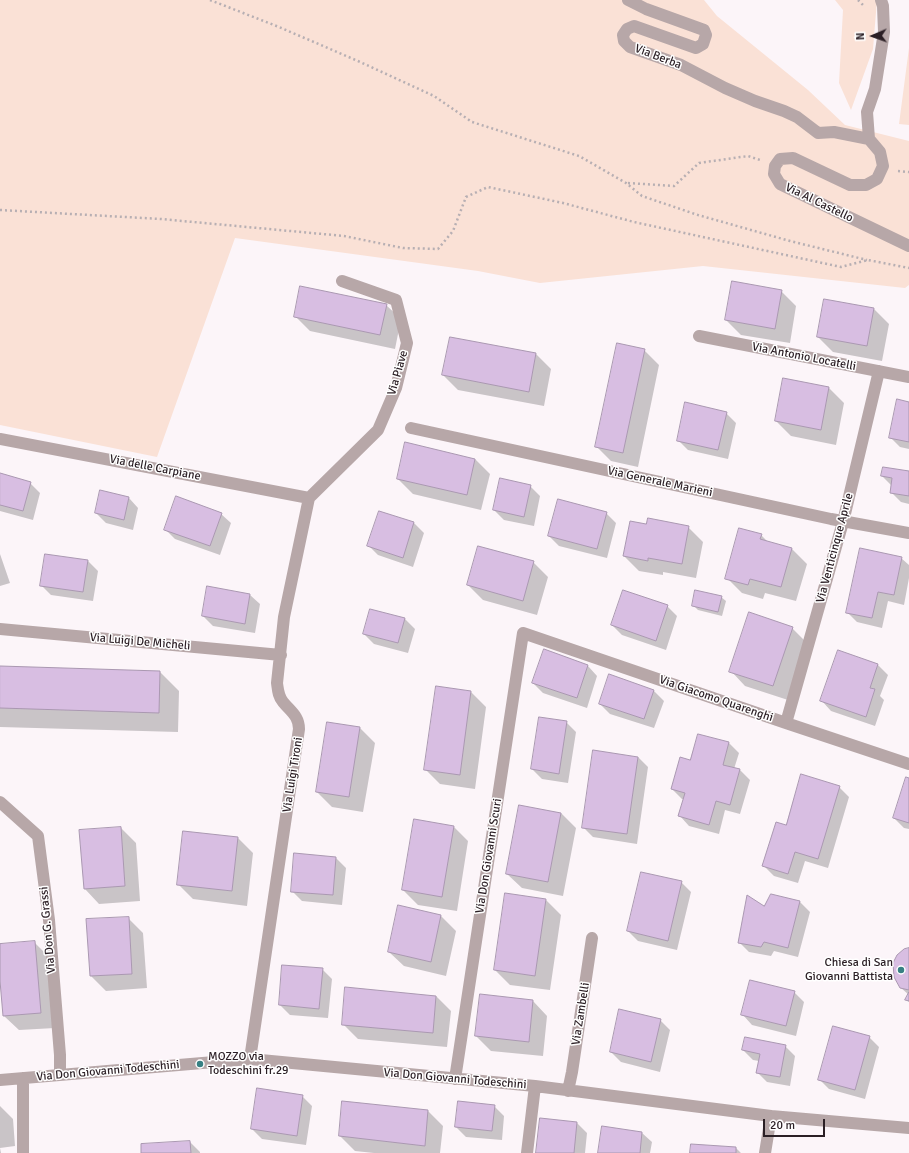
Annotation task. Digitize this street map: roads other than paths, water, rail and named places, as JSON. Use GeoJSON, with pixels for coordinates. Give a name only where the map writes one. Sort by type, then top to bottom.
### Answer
{"type":"FeatureCollection","features":[{"type":"Feature","properties":{"kind":"street","name":"Via Berba"},"geometry":{"type":"LineString","coordinates":[[628,0],[646,9],[704,30],[706,35],[703,44],[696,48],[634,26],[627,29],[623,35],[624,41],[630,47],[681,66],[755,102],[784,111],[796,117],[818,133],[834,132],[869,139]]}},
{"type":"Feature","properties":{"kind":"street"},"geometry":{"type":"LineString","coordinates":[[869,139],[867,112],[875,89],[884,32],[883,6],[881,0]]}},
{"type":"Feature","properties":{"kind":"street","name":"Via Al Castello"},"geometry":{"type":"LineString","coordinates":[[869,139],[880,152],[883,166],[877,179],[866,185],[850,185],[830,177],[793,158],[780,159],[775,166],[774,174],[780,184],[909,246]]}},
{"type":"Feature","properties":{"kind":"street","name":"Via Piave"},"geometry":{"type":"LineString","coordinates":[[309,498],[378,430],[396,388],[407,343],[396,300],[342,281]]}},
{"type":"Feature","properties":{"kind":"street","name":"Via Antonio Locatelli"},"geometry":{"type":"LineString","coordinates":[[699,336],[909,377]]}},
{"type":"Feature","properties":{"kind":"street","name":"Via Venticinque Aprile"},"geometry":{"type":"LineString","coordinates":[[786,724],[843,522],[879,371]]}},
{"type":"Feature","properties":{"kind":"street","name":"Via Generale Marieni"},"geometry":{"type":"LineString","coordinates":[[411,428],[843,522],[909,533]]}},
{"type":"Feature","properties":{"kind":"street","name":"Via delle Carpiane"},"geometry":{"type":"LineString","coordinates":[[0,439],[309,498]]}},
{"type":"Feature","properties":{"kind":"street","name":"Via Luigi Tironi"},"geometry":{"type":"LineString","coordinates":[[250,1060],[299,729],[299,722],[292,710],[282,701],[278,692],[277,683],[284,617],[309,498]]}},
{"type":"Feature","properties":{"kind":"street","name":"Via Luigi De Micheli"},"geometry":{"type":"LineString","coordinates":[[0,629],[281,655]]}},
{"type":"Feature","properties":{"kind":"street","name":"Via Giacomo Quarenghi"},"geometry":{"type":"LineString","coordinates":[[523,633],[786,724],[909,764]]}},
{"type":"Feature","properties":{"kind":"street","name":"Via Don Giovanni Scuri"},"geometry":{"type":"LineString","coordinates":[[456,1079],[523,633]]}},
{"type":"Feature","properties":{"kind":"street","name":"Via Don G. Grassi"},"geometry":{"type":"LineString","coordinates":[[0,802],[38,836],[49,920],[60,1055],[60,1075]]}},
{"type":"Feature","properties":{"kind":"street","name":"Via Zambelli"},"geometry":{"type":"LineString","coordinates":[[568,1090],[592,938]]}},
{"type":"Feature","properties":{"kind":"street","name":"Via Don Giovanni Todeschini"},"geometry":{"type":"LineString","coordinates":[[0,1080],[250,1060],[535,1086],[770,1116],[909,1128]]}},
{"type":"Feature","properties":{"kind":"street"},"geometry":{"type":"LineString","coordinates":[[23,1078],[23,1153]]}},
{"type":"Feature","properties":{"kind":"street"},"geometry":{"type":"LineString","coordinates":[[527,1153],[535,1086]]}},
{"type":"Feature","properties":{"kind":"street"},"geometry":{"type":"LineString","coordinates":[[765,1153],[770,1116]]}},
{"type":"Feature","properties":{"kind":"place","name":"Chiesa di San Giovanni Battista"},"geometry":{"type":"Point","coordinates":[901,970]}},
{"type":"Feature","properties":{"kind":"place","name":"MOZZO via Todeschini fr.29"},"geometry":{"type":"Point","coordinates":[200,1064]}}]}
